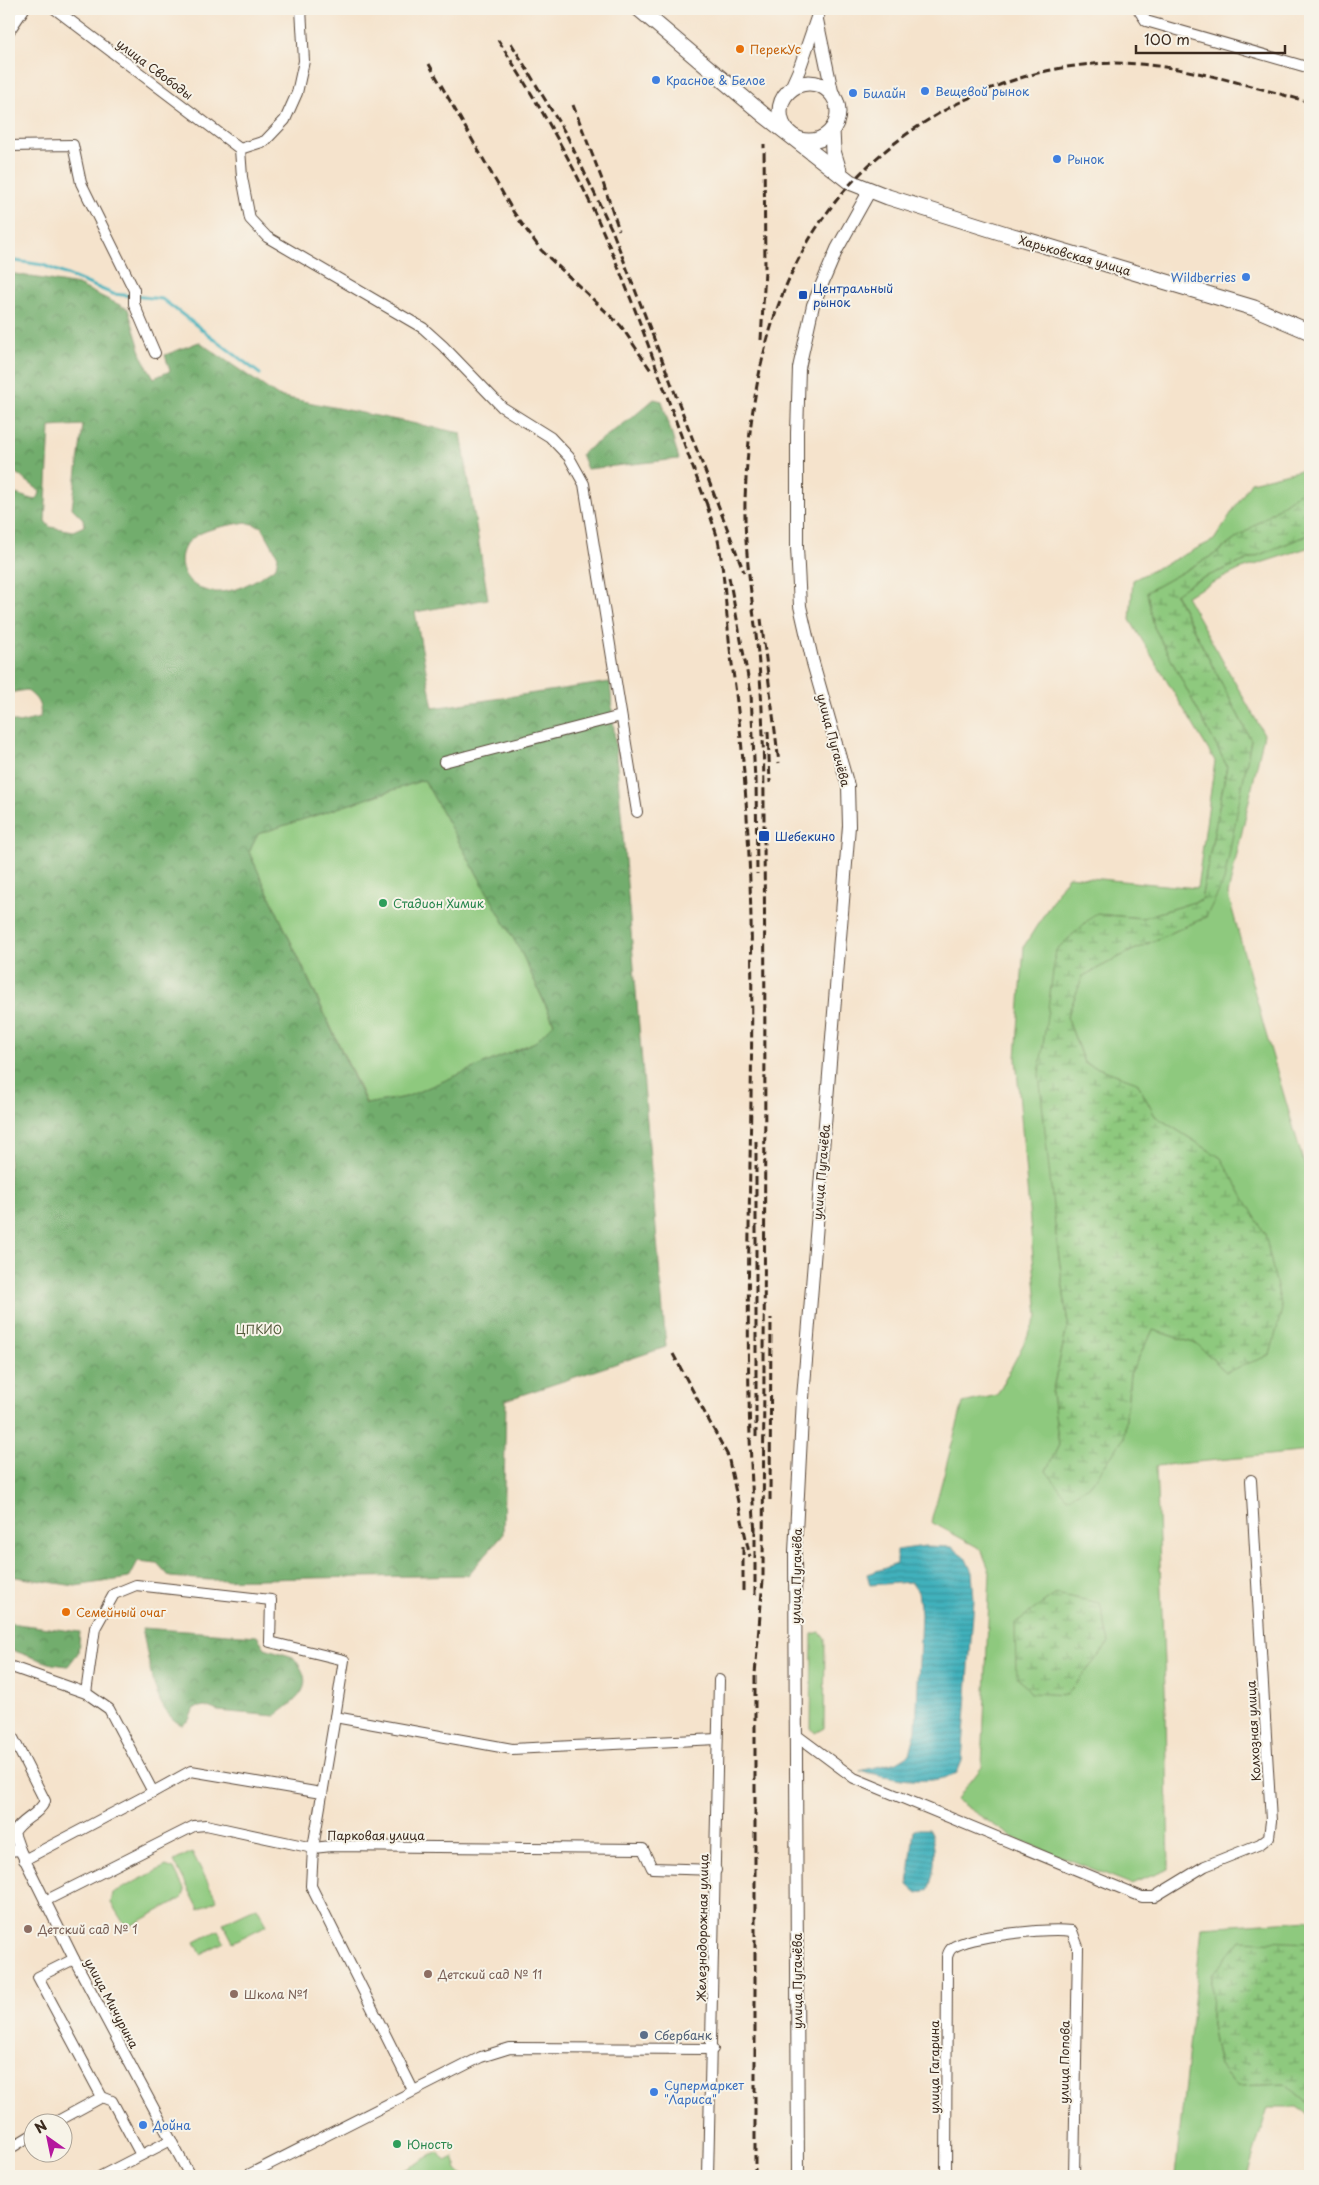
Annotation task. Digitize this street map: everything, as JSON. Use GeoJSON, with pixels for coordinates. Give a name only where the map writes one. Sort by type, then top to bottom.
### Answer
{"type":"FeatureCollection","features":[{"type":"Feature","properties":{"kind":"main road","name":"Харьковская улица"},"geometry":{"type":"LineString","coordinates":[[639,9],[746,100],[850,182],[1006,234],[1254,308],[1310,332]]}},
{"type":"Feature","properties":{"kind":"main road"},"geometry":{"type":"LineString","coordinates":[[746,100],[770,101],[805,84],[821,86],[833,96],[838,113],[832,130],[833,151],[840,174]]}},
{"type":"Feature","properties":{"kind":"main road"},"geometry":{"type":"LineString","coordinates":[[789,91],[779,111],[782,125],[791,136],[805,142],[813,141],[827,135],[832,130]]}},
{"type":"Feature","properties":{"kind":"street"},"geometry":{"type":"LineString","coordinates":[[9,31],[24,9]]}},
{"type":"Feature","properties":{"kind":"street","name":"улица Свободы"},"geometry":{"type":"LineString","coordinates":[[55,9],[240,149]]}},
{"type":"Feature","properties":{"kind":"street"},"geometry":{"type":"LineString","coordinates":[[301,9],[304,61],[297,93],[285,120],[264,141],[240,149],[242,177],[250,219],[256,228],[267,237],[423,328],[444,346],[502,407],[550,437],[569,457],[584,484],[637,812]]}},
{"type":"Feature","properties":{"kind":"street"},"geometry":{"type":"LineString","coordinates":[[1138,9],[1146,22],[1310,68]]}},
{"type":"Feature","properties":{"kind":"street"},"geometry":{"type":"LineString","coordinates":[[789,91],[800,70],[818,13]]}},
{"type":"Feature","properties":{"kind":"street"},"geometry":{"type":"LineString","coordinates":[[818,13],[833,96]]}},
{"type":"Feature","properties":{"kind":"street"},"geometry":{"type":"LineString","coordinates":[[9,146],[73,145],[81,183],[134,290],[134,304],[154,353]]}},
{"type":"Feature","properties":{"kind":"street","name":"улица Пугачёва"},"geometry":{"type":"LineString","coordinates":[[798,2176],[795,1552],[803,1398],[848,826],[848,786],[813,663],[800,606],[797,547],[799,368],[813,305],[837,250],[870,190]]}},
{"type":"Feature","properties":{"kind":"street"},"geometry":{"type":"LineString","coordinates":[[444,762],[621,716]]}},
{"type":"Feature","properties":{"kind":"street","name":"Колхозная улица"},"geometry":{"type":"LineString","coordinates":[[795,1734],[854,1778],[1142,1897],[1154,1897],[1205,1866],[1260,1844],[1269,1836],[1271,1821],[1251,1480]]}},
{"type":"Feature","properties":{"kind":"street"},"geometry":{"type":"LineString","coordinates":[[86,1693],[95,1628],[114,1594],[136,1585],[272,1600],[270,1642],[344,1660],[321,1793],[313,1848],[311,1886],[413,2090]]}},
{"type":"Feature","properties":{"kind":"street"},"geometry":{"type":"LineString","coordinates":[[9,1666],[86,1693],[108,1709],[153,1792]]}},
{"type":"Feature","properties":{"kind":"street","name":"Железнодорожная улица"},"geometry":{"type":"LineString","coordinates":[[708,2176],[713,2049],[717,1738],[720,1680]]}},
{"type":"Feature","properties":{"kind":"street"},"geometry":{"type":"LineString","coordinates":[[335,1717],[512,1749],[717,1738]]}},
{"type":"Feature","properties":{"kind":"street"},"geometry":{"type":"LineString","coordinates":[[9,1730],[45,1801],[41,1809],[18,1825],[14,1833],[22,1855]]}},
{"type":"Feature","properties":{"kind":"street"},"geometry":{"type":"LineString","coordinates":[[9,1851],[22,1855],[153,1792],[191,1771],[321,1793]]}},
{"type":"Feature","properties":{"kind":"street","name":"Парковая улица"},"geometry":{"type":"LineString","coordinates":[[45,1901],[194,1826],[206,1825],[313,1848],[332,1846],[643,1849],[652,1868],[716,1870]]}},
{"type":"Feature","properties":{"kind":"street","name":"улица Мичурина"},"geometry":{"type":"LineString","coordinates":[[22,1855],[74,1959],[190,2176]]}},
{"type":"Feature","properties":{"kind":"street","name":"улица Гагарина"},"geometry":{"type":"LineString","coordinates":[[946,2176],[947,1957],[950,1949],[960,1944],[1002,1935],[1062,1929],[1072,1931],[1078,1947]]}},
{"type":"Feature","properties":{"kind":"street","name":"улица Попова"},"geometry":{"type":"LineString","coordinates":[[1074,2176],[1078,1947]]}},
{"type":"Feature","properties":{"kind":"street"},"geometry":{"type":"LineString","coordinates":[[74,1959],[38,1977],[102,2097],[112,2101],[141,2155]]}},
{"type":"Feature","properties":{"kind":"street"},"geometry":{"type":"LineString","coordinates":[[246,2176],[481,2056],[510,2048],[713,2049]]}},
{"type":"Feature","properties":{"kind":"street"},"geometry":{"type":"LineString","coordinates":[[72,2113],[102,2097]]}},
{"type":"Feature","properties":{"kind":"street"},"geometry":{"type":"LineString","coordinates":[[100,2176],[171,2140]]}},
{"type":"Feature","properties":{"kind":"street"},"geometry":{"type":"LineString","coordinates":[[9,2149],[22,2142]]}},
{"type":"Feature","properties":{"kind":"green space","name":"ЦПКИО"},"geometry":{"type":"Polygon","coordinates":[[[9,273],[78,285],[128,309],[143,359],[154,378],[170,371],[165,355],[199,342],[278,396],[461,433],[488,599],[415,612],[433,708],[610,682],[666,1347],[506,1400],[503,1534],[468,1575],[210,1580],[170,1577],[157,1563],[138,1561],[129,1578],[75,1586],[9,1576],[9,720],[19,723],[40,718],[40,709],[38,702],[26,690],[9,693],[9,492],[35,500],[39,496],[40,491],[9,468],[9,273]],[[83,425],[50,427],[45,521],[50,527],[73,531],[84,526],[83,519],[72,508],[83,425]],[[246,522],[201,533],[190,540],[183,550],[181,560],[183,570],[188,579],[196,586],[207,591],[228,591],[250,583],[276,567],[278,556],[262,527],[246,522]],[[424,780],[258,834],[249,852],[366,1104],[406,1097],[535,1042],[554,1023],[522,954],[424,780]]]}},
{"type":"Feature","properties":{"kind":"green space"},"geometry":{"type":"Polygon","coordinates":[[[654,399],[662,401],[679,459],[587,469],[581,454],[633,417],[654,399]]]}},
{"type":"Feature","properties":{"kind":"green space"},"geometry":{"type":"Polygon","coordinates":[[[1310,468],[1310,485],[1215,554],[1147,592],[1154,627],[1227,766],[1201,900],[1142,918],[1095,914],[1057,950],[1056,1235],[1068,1324],[1052,1393],[1059,1445],[1046,1471],[1124,1438],[1130,1374],[1153,1330],[1197,1344],[1226,1372],[1221,1158],[1155,1116],[1136,1082],[1084,1063],[1067,1017],[1083,976],[1127,953],[1206,917],[1251,740],[1175,593],[1193,582],[1310,534],[1310,547],[1239,570],[1186,596],[1264,734],[1228,894],[1264,1027],[1310,1184],[1310,1451],[1156,1466],[1166,1713],[1169,1869],[1131,1884],[1012,1837],[956,1800],[982,1767],[990,1572],[981,1549],[931,1522],[963,1403],[997,1395],[1038,1316],[1016,1058],[1024,946],[1068,876],[1197,888],[1215,761],[1130,620],[1133,580],[1214,540],[1251,482],[1310,468]]]}},
{"type":"Feature","properties":{"kind":"green space"},"geometry":{"type":"Polygon","coordinates":[[[1310,485],[1310,534],[1193,582],[1175,594],[1251,740],[1224,881],[1206,917],[1127,953],[1083,976],[1067,1017],[1084,1063],[1137,1082],[1155,1116],[1221,1158],[1265,1234],[1282,1309],[1270,1355],[1226,1372],[1197,1344],[1153,1330],[1130,1374],[1124,1438],[1091,1485],[1067,1498],[1046,1471],[1059,1445],[1052,1393],[1068,1324],[1056,1235],[1039,1074],[1056,950],[1095,914],[1142,918],[1201,900],[1227,766],[1154,627],[1147,592],[1215,554],[1310,485]]]}},
{"type":"Feature","properties":{"kind":"green space","name":"Стадион Химик"},"geometry":{"type":"Polygon","coordinates":[[[424,780],[522,954],[554,1024],[535,1042],[406,1097],[367,1104],[249,852],[258,834],[424,780]]]}},
{"type":"Feature","properties":{"kind":"green space"},"geometry":{"type":"Polygon","coordinates":[[[1056,1594],[1100,1603],[1109,1643],[1067,1695],[1031,1693],[1016,1675],[1015,1623],[1056,1594]]]}},
{"type":"Feature","properties":{"kind":"green space"},"geometry":{"type":"Polygon","coordinates":[[[9,1623],[80,1632],[78,1653],[68,1666],[52,1664],[9,1649],[9,1623]]]}},
{"type":"Feature","properties":{"kind":"green space"},"geometry":{"type":"Polygon","coordinates":[[[142,1628],[257,1636],[265,1648],[293,1657],[304,1676],[305,1684],[298,1697],[275,1716],[218,1711],[205,1706],[194,1708],[189,1720],[182,1725],[172,1718],[158,1696],[153,1682],[142,1628]]]}},
{"type":"Feature","properties":{"kind":"green space"},"geometry":{"type":"Polygon","coordinates":[[[820,1632],[825,1638],[824,1728],[815,1733],[811,1728],[812,1634],[820,1632]]]}},
{"type":"Feature","properties":{"kind":"green space"},"geometry":{"type":"Polygon","coordinates":[[[192,1852],[217,1900],[199,1909],[174,1861],[192,1852]]]}},
{"type":"Feature","properties":{"kind":"green space"},"geometry":{"type":"Polygon","coordinates":[[[166,1866],[174,1869],[185,1891],[182,1898],[133,1925],[124,1924],[111,1903],[113,1893],[166,1866]]]}},
{"type":"Feature","properties":{"kind":"green space"},"geometry":{"type":"Polygon","coordinates":[[[257,1907],[267,1925],[233,1942],[223,1923],[257,1907]]]}},
{"type":"Feature","properties":{"kind":"green space"},"geometry":{"type":"Polygon","coordinates":[[[1310,1920],[1310,1943],[1212,1975],[1211,2025],[1219,2066],[1236,2086],[1285,2084],[1310,2106],[1310,2116],[1297,2107],[1268,2107],[1247,2176],[1175,2176],[1202,1927],[1310,1920]]]}},
{"type":"Feature","properties":{"kind":"green space"},"geometry":{"type":"Polygon","coordinates":[[[218,1930],[224,1942],[201,1954],[195,1942],[218,1930]]]}},
{"type":"Feature","properties":{"kind":"green space"},"geometry":{"type":"Polygon","coordinates":[[[1240,1940],[1310,1943],[1310,2106],[1285,2084],[1236,2086],[1219,2066],[1211,2025],[1212,1975],[1240,1940]]]}},
{"type":"Feature","properties":{"kind":"green space"},"geometry":{"type":"Polygon","coordinates":[[[438,2152],[445,2161],[453,2157],[457,2169],[464,2176],[393,2176],[438,2152]]]}},
{"type":"Feature","properties":{"kind":"water"},"geometry":{"type":"Polygon","coordinates":[[[925,1546],[952,1547],[965,1557],[972,1572],[974,1600],[962,1761],[957,1773],[933,1780],[921,1781],[860,1771],[897,1762],[910,1754],[916,1730],[921,1614],[918,1592],[911,1582],[870,1585],[867,1574],[897,1564],[897,1550],[925,1546]]]}},
{"type":"Feature","properties":{"kind":"water"},"geometry":{"type":"Polygon","coordinates":[[[914,1829],[928,1829],[934,1850],[934,1867],[928,1890],[917,1893],[908,1885],[914,1829]]]}},
{"type":"Feature","properties":{"kind":"waterway"},"geometry":{"type":"LineString","coordinates":[[9,260],[43,265],[113,294],[162,299],[260,374]]}},
{"type":"Feature","properties":{"kind":"railway"},"geometry":{"type":"LineString","coordinates":[[498,40],[572,165],[593,209],[625,283],[709,510]]}},
{"type":"Feature","properties":{"kind":"railway"},"geometry":{"type":"LineString","coordinates":[[511,43],[567,136],[612,230],[744,572]]}},
{"type":"Feature","properties":{"kind":"railway"},"geometry":{"type":"LineString","coordinates":[[755,2176],[755,1674],[763,1580],[764,789],[761,692],[747,554],[745,500],[749,441],[757,384],[770,330],[789,279],[814,231],[847,188],[888,148],[938,114],[974,95],[1033,74],[1073,66],[1120,63],[1148,65],[1203,74],[1310,102]]}},
{"type":"Feature","properties":{"kind":"railway"},"geometry":{"type":"LineString","coordinates":[[429,64],[514,213],[541,250],[621,326],[652,372]]}},
{"type":"Feature","properties":{"kind":"railway"},"geometry":{"type":"LineString","coordinates":[[573,105],[619,230]]}},
{"type":"Feature","properties":{"kind":"railway"},"geometry":{"type":"LineString","coordinates":[[761,340],[765,271],[764,144]]}},
{"type":"Feature","properties":{"kind":"railway"},"geometry":{"type":"LineString","coordinates":[[707,505],[718,540],[723,570],[744,772],[750,881],[752,989],[748,1316],[755,1534]]}},
{"type":"Feature","properties":{"kind":"railway"},"geometry":{"type":"LineString","coordinates":[[729,577],[751,693],[755,782]]}},
{"type":"Feature","properties":{"kind":"railway"},"geometry":{"type":"LineString","coordinates":[[761,619],[779,763]]}},
{"type":"Feature","properties":{"kind":"railway"},"geometry":{"type":"LineString","coordinates":[[768,731],[770,783]]}},
{"type":"Feature","properties":{"kind":"railway"},"geometry":{"type":"LineString","coordinates":[[756,777],[757,874]]}},
{"type":"Feature","properties":{"kind":"railway"},"geometry":{"type":"LineString","coordinates":[[756,1137],[756,1437]]}},
{"type":"Feature","properties":{"kind":"railway"},"geometry":{"type":"LineString","coordinates":[[770,1500],[771,1318]]}},
{"type":"Feature","properties":{"kind":"railway"},"geometry":{"type":"LineString","coordinates":[[673,1354],[728,1456],[750,1557]]}},
{"type":"Feature","properties":{"kind":"railway"},"geometry":{"type":"LineString","coordinates":[[755,1527],[755,1599]]}},
{"type":"Feature","properties":{"kind":"railway"},"geometry":{"type":"LineString","coordinates":[[743,1547],[743,1593]]}},
{"type":"Feature","properties":{"kind":"place","name":"ПерекУс"},"geometry":{"type":"Point","coordinates":[740,49]}},
{"type":"Feature","properties":{"kind":"place","name":"Красное & Белое"},"geometry":{"type":"Point","coordinates":[656,80]}},
{"type":"Feature","properties":{"kind":"place","name":"Вещевой рынок"},"geometry":{"type":"Point","coordinates":[925,91]}},
{"type":"Feature","properties":{"kind":"place","name":"Билайн"},"geometry":{"type":"Point","coordinates":[853,93]}},
{"type":"Feature","properties":{"kind":"place","name":"Рынок"},"geometry":{"type":"Point","coordinates":[1057,159]}},
{"type":"Feature","properties":{"kind":"place","name":"Wildberries"},"geometry":{"type":"Point","coordinates":[1246,277]}},
{"type":"Feature","properties":{"kind":"place","name":"Центральный рынок"},"geometry":{"type":"Point","coordinates":[803,295]}},
{"type":"Feature","properties":{"kind":"place","name":"Шебекино"},"geometry":{"type":"Point","coordinates":[764,836]}},
{"type":"Feature","properties":{"kind":"place","name":"Стадион Химик"},"geometry":{"type":"Point","coordinates":[383,903]}},
{"type":"Feature","properties":{"kind":"place","name":"Семейный очаг"},"geometry":{"type":"Point","coordinates":[66,1612]}},
{"type":"Feature","properties":{"kind":"place","name":"Детский сад № 1"},"geometry":{"type":"Point","coordinates":[28,1929]}},
{"type":"Feature","properties":{"kind":"place","name":"Детский сад № 11"},"geometry":{"type":"Point","coordinates":[428,1974]}},
{"type":"Feature","properties":{"kind":"place","name":"Школа №1"},"geometry":{"type":"Point","coordinates":[234,1994]}},
{"type":"Feature","properties":{"kind":"place","name":"Сбербанк"},"geometry":{"type":"Point","coordinates":[644,2035]}},
{"type":"Feature","properties":{"kind":"place","name":"Супермаркет \"Лариса\""},"geometry":{"type":"Point","coordinates":[654,2092]}},
{"type":"Feature","properties":{"kind":"place","name":"Дойна"},"geometry":{"type":"Point","coordinates":[143,2125]}},
{"type":"Feature","properties":{"kind":"place","name":"Юность"},"geometry":{"type":"Point","coordinates":[397,2144]}}]}
